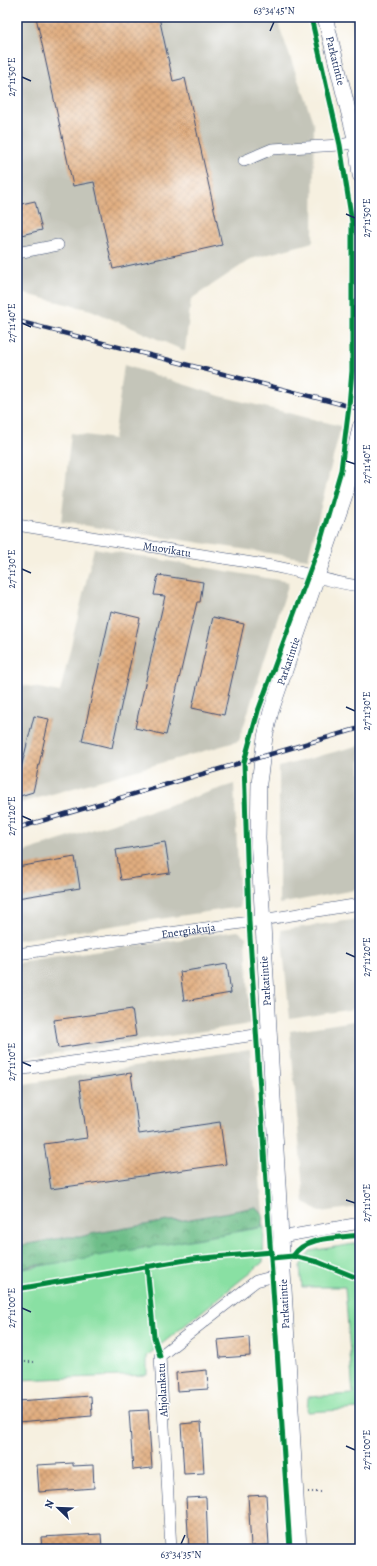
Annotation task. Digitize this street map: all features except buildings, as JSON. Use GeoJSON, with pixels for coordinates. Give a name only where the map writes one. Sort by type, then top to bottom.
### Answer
{"type":"FeatureCollection","features":[{"type":"Feature","properties":{"kind":"street","name":"Parkatintie"},"geometry":{"type":"LineString","coordinates":[[325,17],[356,142],[360,175]]}},
{"type":"Feature","properties":{"kind":"street"},"geometry":{"type":"LineString","coordinates":[[244,162],[272,149],[340,145],[356,142]]}},
{"type":"Feature","properties":{"kind":"street"},"geometry":{"type":"LineString","coordinates":[[17,253],[58,245]]}},
{"type":"Feature","properties":{"kind":"street","name":"Parkatintie"},"geometry":{"type":"LineString","coordinates":[[299,1549],[262,919],[257,808],[265,737],[279,686],[346,492],[360,427]]}},
{"type":"Feature","properties":{"kind":"street","name":"Muovikatu"},"geometry":{"type":"LineString","coordinates":[[17,525],[272,566],[331,582],[360,586]]}},
{"type":"Feature","properties":{"kind":"street","name":"Energiakuja"},"geometry":{"type":"LineString","coordinates":[[17,954],[360,904]]}},
{"type":"Feature","properties":{"kind":"street"},"geometry":{"type":"LineString","coordinates":[[17,1070],[269,1033]]}},
{"type":"Feature","properties":{"kind":"street"},"geometry":{"type":"LineString","coordinates":[[281,1237],[360,1223]]}},
{"type":"Feature","properties":{"kind":"street","name":"Ahjolankatu"},"geometry":{"type":"LineString","coordinates":[[171,1549],[160,1356],[256,1282],[283,1274]]}},
{"type":"Feature","properties":{"kind":"path"},"geometry":{"type":"LineString","coordinates":[[17,1362],[36,1362]]}},
{"type":"Feature","properties":{"kind":"path"},"geometry":{"type":"LineString","coordinates":[[306,1492],[321,1492]]}},
{"type":"Feature","properties":{"kind":"shaded area"},"geometry":{"type":"Polygon","coordinates":[[[17,17],[276,17],[314,125],[313,242],[251,259],[191,299],[185,351],[91,310],[17,292],[17,17]]]}},
{"type":"Feature","properties":{"kind":"shaded area"},"geometry":{"type":"Polygon","coordinates":[[[351,17],[360,17],[360,65],[351,17]]]}},
{"type":"Feature","properties":{"kind":"shaded area"},"geometry":{"type":"Polygon","coordinates":[[[124,365],[220,396],[341,426],[308,559],[61,522],[71,433],[114,439],[124,365]]]}},
{"type":"Feature","properties":{"kind":"shaded area"},"geometry":{"type":"Polygon","coordinates":[[[94,548],[289,582],[239,741],[17,804],[17,684],[60,692],[94,548]]]}},
{"type":"Feature","properties":{"kind":"shaded area"},"geometry":{"type":"Polygon","coordinates":[[[360,745],[360,889],[279,904],[279,767],[360,745]]]}},
{"type":"Feature","properties":{"kind":"shaded area"},"geometry":{"type":"Polygon","coordinates":[[[234,784],[240,907],[17,940],[17,854],[234,784]]]}},
{"type":"Feature","properties":{"kind":"shaded area"},"geometry":{"type":"Polygon","coordinates":[[[360,919],[360,1008],[290,1019],[281,930],[360,919]]]}},
{"type":"Feature","properties":{"kind":"shaded area"},"geometry":{"type":"Polygon","coordinates":[[[238,931],[246,937],[250,1024],[17,1059],[17,963],[238,931]]]}},
{"type":"Feature","properties":{"kind":"shaded area"},"geometry":{"type":"Polygon","coordinates":[[[360,1020],[360,1207],[319,1212],[304,1202],[290,1031],[360,1020]]]}},
{"type":"Feature","properties":{"kind":"shaded area"},"geometry":{"type":"Polygon","coordinates":[[[250,1049],[264,1227],[17,1270],[17,1085],[250,1049]]]}},
{"type":"Feature","properties":{"kind":"green space"},"geometry":{"type":"Polygon","coordinates":[[[256,1207],[263,1215],[262,1227],[51,1265],[35,1265],[17,1270],[17,1246],[68,1237],[80,1237],[168,1221],[185,1220],[256,1207]]]}},
{"type":"Feature","properties":{"kind":"green space"},"geometry":{"type":"Polygon","coordinates":[[[264,1227],[263,1262],[147,1356],[147,1375],[17,1380],[17,1270],[264,1227]]]}},
{"type":"Feature","properties":{"kind":"green space"},"geometry":{"type":"Polygon","coordinates":[[[360,1243],[360,1409],[307,1412],[308,1397],[353,1394],[345,1287],[302,1287],[300,1266],[310,1251],[360,1243]]]}},
{"type":"Feature","properties":{"kind":"railway"},"geometry":{"type":"LineString","coordinates":[[17,321],[360,409]]}},
{"type":"Feature","properties":{"kind":"railway"},"geometry":{"type":"LineString","coordinates":[[17,828],[360,728]]}},
{"type":"Feature","properties":{"kind":"cycle path"},"geometry":{"type":"LineString","coordinates":[[290,1549],[249,922],[244,762],[258,711],[319,546],[341,470],[349,406],[352,371],[352,222],[340,145],[311,17]]}},
{"type":"Feature","properties":{"kind":"cycle path"},"geometry":{"type":"LineString","coordinates":[[293,1256],[298,1249],[314,1241],[360,1235]]}},
{"type":"Feature","properties":{"kind":"cycle path"},"geometry":{"type":"LineString","coordinates":[[17,1289],[192,1259],[272,1252]]}},
{"type":"Feature","properties":{"kind":"cycle path"},"geometry":{"type":"LineString","coordinates":[[272,1258],[293,1256],[318,1262],[360,1279]]}},
{"type":"Feature","properties":{"kind":"cycle path"},"geometry":{"type":"LineString","coordinates":[[147,1266],[154,1337],[160,1356]]}}]}
